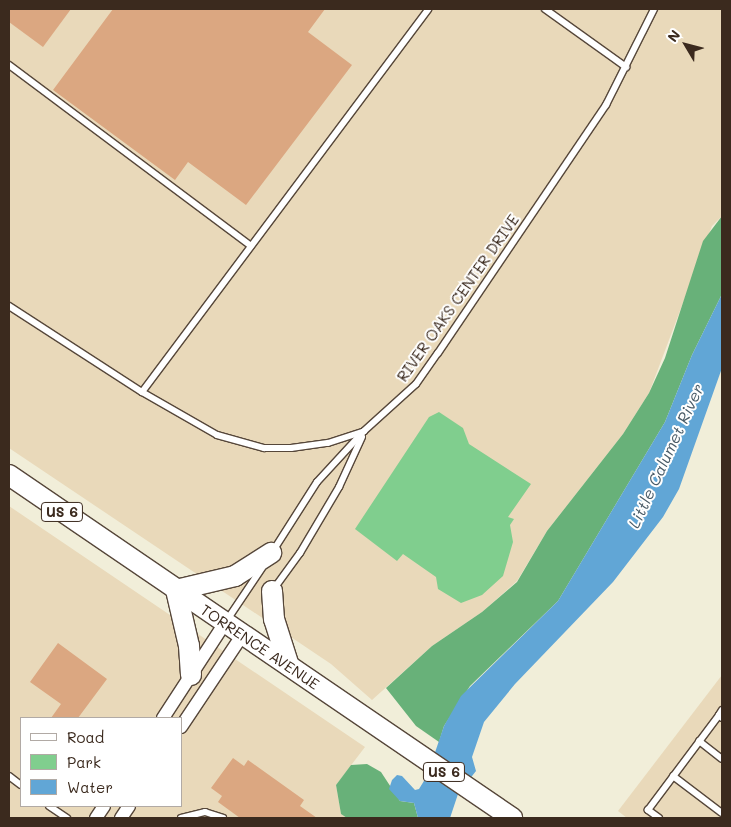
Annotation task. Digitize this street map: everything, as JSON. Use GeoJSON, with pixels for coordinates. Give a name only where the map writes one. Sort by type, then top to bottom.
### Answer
{"type":"FeatureCollection","features":[{"type":"Feature","properties":{"kind":"main road","name":"TORRENCE AVENUE"},"geometry":{"type":"LineString","coordinates":[[9,474],[512,818]]}},
{"type":"Feature","properties":{"kind":"main road"},"geometry":{"type":"LineString","coordinates":[[191,675],[176,590],[235,576],[271,553]]}},
{"type":"Feature","properties":{"kind":"main road"},"geometry":{"type":"LineString","coordinates":[[272,591],[273,617],[289,666]]}},
{"type":"Feature","properties":{"kind":"street"},"geometry":{"type":"LineString","coordinates":[[163,717],[225,623]]}},
{"type":"Feature","properties":{"kind":"street"},"geometry":{"type":"LineString","coordinates":[[182,726],[243,634]]}},
{"type":"Feature","properties":{"kind":"street"},"geometry":{"type":"LineString","coordinates":[[96,818],[103,807]]}},
{"type":"Feature","properties":{"kind":"street"},"geometry":{"type":"LineString","coordinates":[[121,818],[128,807]]}},
{"type":"Feature","properties":{"kind":"lane"},"geometry":{"type":"LineString","coordinates":[[142,392],[428,9]]}},
{"type":"Feature","properties":{"kind":"lane"},"geometry":{"type":"LineString","coordinates":[[545,9],[626,67]]}},
{"type":"Feature","properties":{"kind":"lane","name":"RIVER OAKS CENTER DRIVE"},"geometry":{"type":"LineString","coordinates":[[9,306],[142,392],[217,435],[264,448],[328,443],[364,431],[416,384],[432,361],[606,104],[654,9]]}},
{"type":"Feature","properties":{"kind":"lane"},"geometry":{"type":"LineString","coordinates":[[9,65],[251,246]]}},
{"type":"Feature","properties":{"kind":"lane"},"geometry":{"type":"LineString","coordinates":[[225,623],[317,482],[364,431]]}},
{"type":"Feature","properties":{"kind":"lane"},"geometry":{"type":"LineString","coordinates":[[272,591],[300,553],[339,487],[364,431]]}},
{"type":"Feature","properties":{"kind":"lane"},"geometry":{"type":"LineString","coordinates":[[659,818],[648,810],[699,741],[721,715]]}},
{"type":"Feature","properties":{"kind":"lane"},"geometry":{"type":"LineString","coordinates":[[699,741],[722,759]]}},
{"type":"Feature","properties":{"kind":"lane"},"geometry":{"type":"LineString","coordinates":[[9,776],[20,784]]}},
{"type":"Feature","properties":{"kind":"lane"},"geometry":{"type":"LineString","coordinates":[[673,776],[722,812]]}},
{"type":"Feature","properties":{"kind":"lane"},"geometry":{"type":"LineString","coordinates":[[50,807],[67,818]]}},
{"type":"Feature","properties":{"kind":"lane"},"geometry":{"type":"LineString","coordinates":[[181,818],[205,812],[223,818]]}},
{"type":"Feature","properties":{"kind":"shaded area"},"geometry":{"type":"Polygon","coordinates":[[[9,9],[722,9],[722,216],[712,226],[649,393],[623,434],[547,531],[517,581],[482,612],[432,646],[372,700],[331,664],[9,448],[9,9]]]}},
{"type":"Feature","properties":{"kind":"shaded area"},"geometry":{"type":"Polygon","coordinates":[[[9,506],[365,747],[336,785],[341,814],[347,818],[9,818],[9,506]]]}},
{"type":"Feature","properties":{"kind":"shaded area"},"geometry":{"type":"Polygon","coordinates":[[[722,675],[722,818],[627,818],[618,811],[722,675]]]}},
{"type":"Feature","properties":{"kind":"green space"},"geometry":{"type":"Polygon","coordinates":[[[722,216],[722,294],[692,355],[665,422],[558,601],[470,686],[444,726],[439,742],[416,726],[386,688],[432,646],[482,612],[517,582],[547,531],[623,434],[649,393],[665,358],[703,241],[722,216]]]}},
{"type":"Feature","properties":{"kind":"green space"},"geometry":{"type":"Polygon","coordinates":[[[439,412],[463,428],[469,444],[531,484],[508,517],[514,519],[510,525],[513,542],[503,576],[482,595],[461,603],[438,589],[436,577],[403,554],[397,561],[355,529],[429,417],[439,412]]]}},
{"type":"Feature","properties":{"kind":"green space"},"geometry":{"type":"Polygon","coordinates":[[[367,764],[381,772],[400,801],[414,803],[418,818],[347,818],[341,814],[336,785],[351,765],[367,764]]]}},
{"type":"Feature","properties":{"kind":"water","name":"Little Calumet River"},"geometry":{"type":"Polygon","coordinates":[[[722,294],[722,368],[679,489],[663,517],[613,582],[515,684],[484,722],[472,757],[476,771],[458,794],[450,818],[418,818],[414,803],[400,801],[389,789],[392,780],[397,775],[402,776],[415,790],[419,789],[427,776],[444,726],[461,696],[558,601],[665,422],[692,355],[722,294]]]}},
{"type":"Feature","properties":{"kind":"building"},"geometry":{"type":"Polygon","coordinates":[[[9,9],[71,9],[43,47],[9,22],[9,9]]]}},
{"type":"Feature","properties":{"kind":"building"},"geometry":{"type":"Polygon","coordinates":[[[113,9],[325,9],[308,32],[352,65],[246,205],[188,162],[175,180],[53,90],[113,9]]]}},
{"type":"Feature","properties":{"kind":"building"},"geometry":{"type":"Polygon","coordinates":[[[58,643],[107,679],[79,717],[52,717],[61,704],[30,682],[58,643]]]}},
{"type":"Feature","properties":{"kind":"building"},"geometry":{"type":"Polygon","coordinates":[[[233,758],[244,766],[248,760],[304,800],[300,806],[317,818],[240,818],[218,802],[222,796],[211,788],[233,758]]]}}]}
